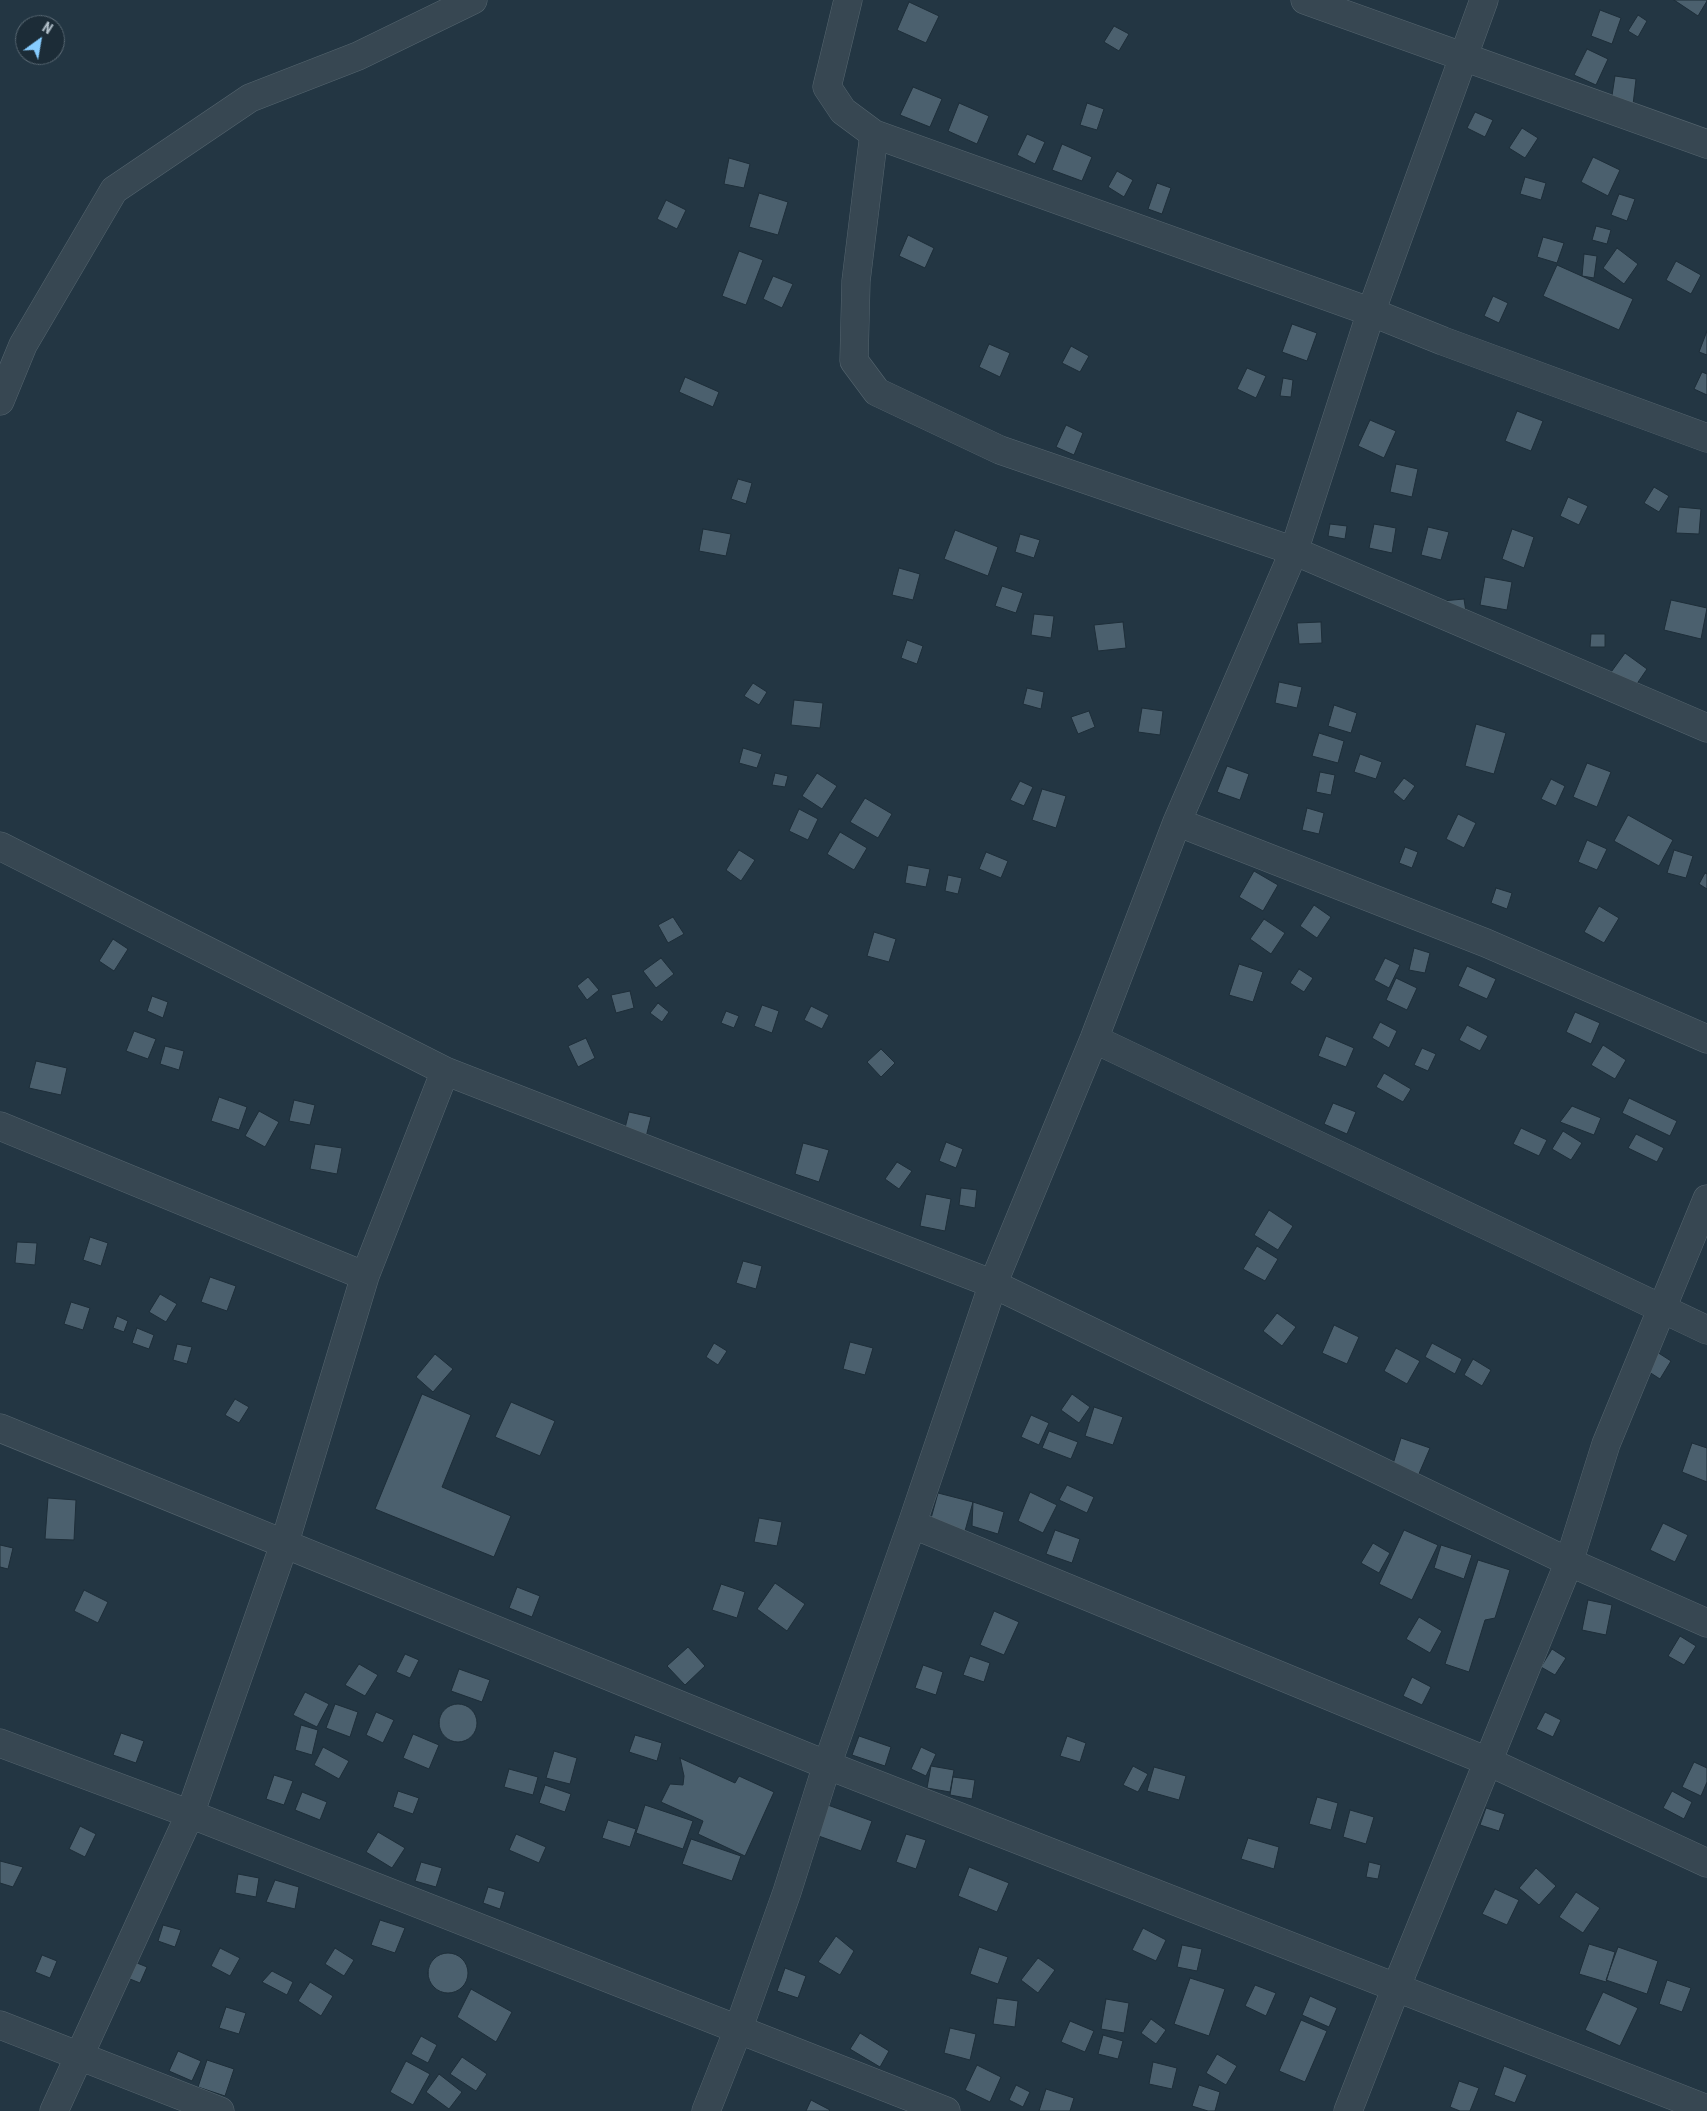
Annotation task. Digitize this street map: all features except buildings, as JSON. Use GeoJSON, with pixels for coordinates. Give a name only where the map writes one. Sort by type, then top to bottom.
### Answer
{"type":"FeatureCollection","features":[{"type":"Feature","properties":{"kind":"street"},"geometry":{"type":"LineString","coordinates":[[0,401],[23,344],[114,190],[250,98],[358,56],[473,0]]}},
{"type":"Feature","properties":{"kind":"street"},"geometry":{"type":"LineString","coordinates":[[848,0],[827,87],[843,111],[874,134],[1371,312],[1442,341],[1707,438]]}},
{"type":"Feature","properties":{"kind":"street"},"geometry":{"type":"LineString","coordinates":[[1306,0],[1707,144]]}},
{"type":"Feature","properties":{"kind":"street"},"geometry":{"type":"LineString","coordinates":[[706,2111],[738,2030],[787,1892],[827,1765],[912,1524],[993,1284],[1094,1039],[1177,822],[1294,551],[1371,312],[1484,0]]}},
{"type":"Feature","properties":{"kind":"street"},"geometry":{"type":"LineString","coordinates":[[874,134],[856,281],[854,361],[877,392],[1000,450],[1294,551],[1707,728]]}},
{"type":"Feature","properties":{"kind":"street"},"geometry":{"type":"LineString","coordinates":[[1177,822],[1486,943],[1707,1039]]}},
{"type":"Feature","properties":{"kind":"street"},"geometry":{"type":"LineString","coordinates":[[0,846],[445,1071],[993,1284],[1569,1562],[1707,1623]]}},
{"type":"Feature","properties":{"kind":"street"},"geometry":{"type":"LineString","coordinates":[[1094,1039],[1707,1330]]}},
{"type":"Feature","properties":{"kind":"street"},"geometry":{"type":"LineString","coordinates":[[54,2111],[190,1814],[284,1545],[365,1276],[445,1071]]}},
{"type":"Feature","properties":{"kind":"street"},"geometry":{"type":"LineString","coordinates":[[0,1126],[365,1276]]}},
{"type":"Feature","properties":{"kind":"street"},"geometry":{"type":"LineString","coordinates":[[1348,2111],[1487,1761],[1569,1562],[1606,1444],[1707,1199]]}},
{"type":"Feature","properties":{"kind":"street"},"geometry":{"type":"LineString","coordinates":[[0,1428],[827,1765],[1707,2109]]}},
{"type":"Feature","properties":{"kind":"street"},"geometry":{"type":"LineString","coordinates":[[912,1524],[1487,1761],[1707,1863]]}},
{"type":"Feature","properties":{"kind":"street"},"geometry":{"type":"LineString","coordinates":[[0,1743],[190,1814],[946,2111]]}},
{"type":"Feature","properties":{"kind":"street"},"geometry":{"type":"LineString","coordinates":[[0,2025],[220,2111]]}}]}
